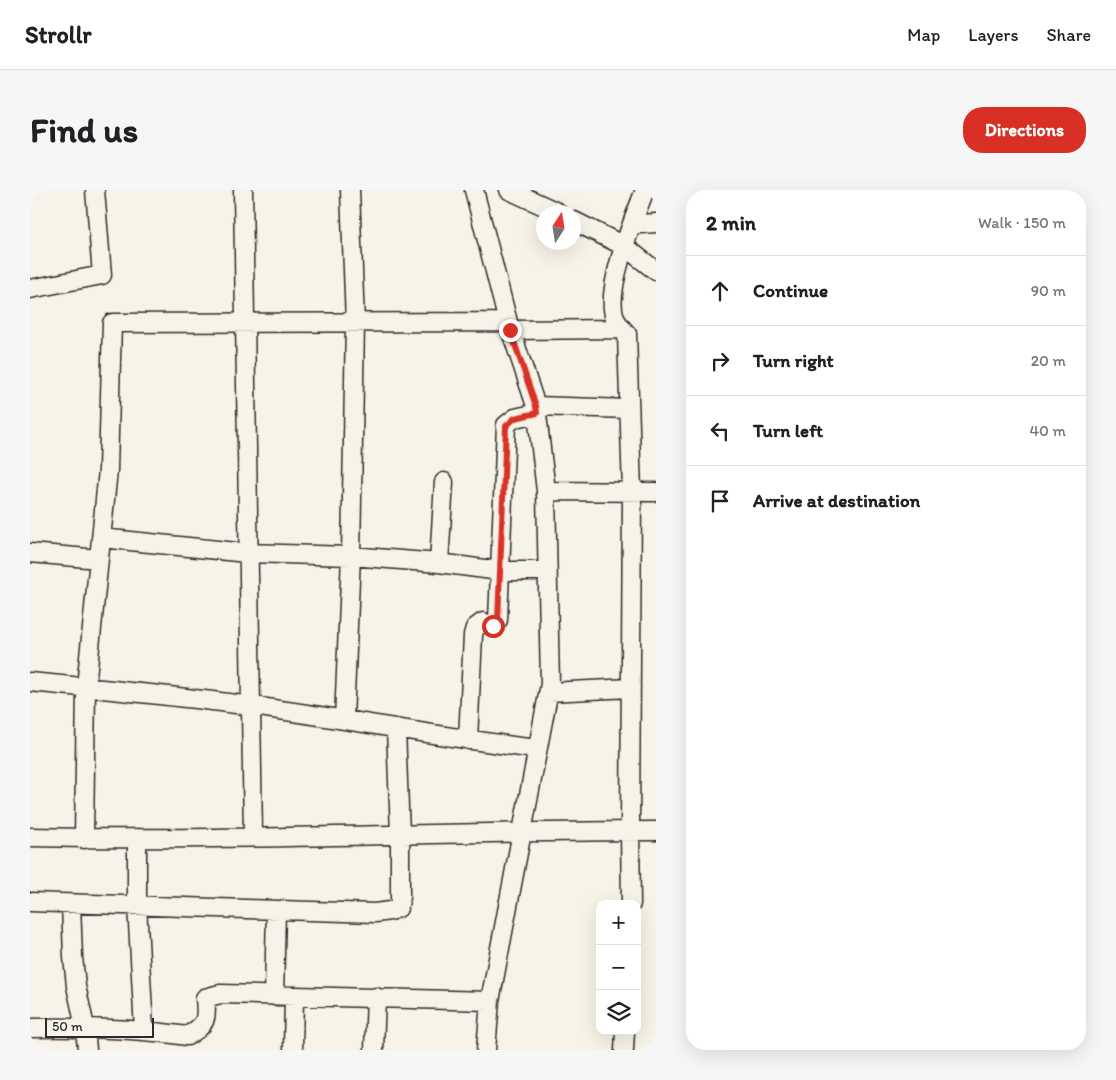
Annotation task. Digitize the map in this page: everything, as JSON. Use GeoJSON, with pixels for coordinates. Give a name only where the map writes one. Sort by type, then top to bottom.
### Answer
{"type":"FeatureCollection","features":[{"type":"Feature","properties":{"kind":"street"},"geometry":{"type":"LineString","coordinates":[[30,289],[102,275],[95,190]]}},
{"type":"Feature","properties":{"kind":"street"},"geometry":{"type":"LineString","coordinates":[[243,190],[247,553],[253,836]]}},
{"type":"Feature","properties":{"kind":"street"},"geometry":{"type":"LineString","coordinates":[[344,719],[351,556],[355,323],[350,190]]}},
{"type":"Feature","properties":{"kind":"street"},"geometry":{"type":"LineString","coordinates":[[474,190],[509,326],[537,410],[546,491],[550,684],[490,1001],[486,1050]]}},
{"type":"Feature","properties":{"kind":"street"},"geometry":{"type":"LineString","coordinates":[[508,190],[541,205]]}},
{"type":"Feature","properties":{"kind":"street"},"geometry":{"type":"LineString","coordinates":[[631,900],[632,492],[627,334],[614,317],[613,292],[624,246],[645,190]]}},
{"type":"Feature","properties":{"kind":"street"},"geometry":{"type":"LineString","coordinates":[[581,224],[624,246],[656,271]]}},
{"type":"Feature","properties":{"kind":"street"},"geometry":{"type":"LineString","coordinates":[[84,838],[86,687],[108,470],[112,323],[355,323],[622,328]]}},
{"type":"Feature","properties":{"kind":"street"},"geometry":{"type":"LineString","coordinates":[[468,740],[473,635],[475,628],[484,622],[493,626],[498,620],[506,426],[515,418],[537,410],[629,409]]}},
{"type":"Feature","properties":{"kind":"street"},"geometry":{"type":"LineString","coordinates":[[439,563],[444,482]]}},
{"type":"Feature","properties":{"kind":"street"},"geometry":{"type":"LineString","coordinates":[[546,491],[656,492]]}},
{"type":"Feature","properties":{"kind":"street"},"geometry":{"type":"LineString","coordinates":[[101,538],[247,553],[351,556],[439,563],[500,571],[547,571]]}},
{"type":"Feature","properties":{"kind":"street"},"geometry":{"type":"LineString","coordinates":[[30,553],[99,559]]}},
{"type":"Feature","properties":{"kind":"street"},"geometry":{"type":"LineString","coordinates":[[30,682],[250,705],[396,729],[537,749]]}},
{"type":"Feature","properties":{"kind":"street"},"geometry":{"type":"LineString","coordinates":[[548,692],[631,688]]}},
{"type":"Feature","properties":{"kind":"street"},"geometry":{"type":"LineString","coordinates":[[30,902],[375,912],[390,911],[398,908],[400,901],[400,834],[396,729]]}},
{"type":"Feature","properties":{"kind":"street"},"geometry":{"type":"LineString","coordinates":[[30,837],[137,838],[656,832]]}},
{"type":"Feature","properties":{"kind":"street"},"geometry":{"type":"LineString","coordinates":[[137,838],[137,905],[144,1030]]}},
{"type":"Feature","properties":{"kind":"street"},"geometry":{"type":"LineString","coordinates":[[71,904],[76,986],[85,1027],[87,1050]]}},
{"type":"Feature","properties":{"kind":"street"},"geometry":{"type":"LineString","coordinates":[[274,996],[276,910]]}},
{"type":"Feature","properties":{"kind":"street"},"geometry":{"type":"LineString","coordinates":[[30,1028],[85,1027],[144,1030],[188,1043],[202,1028],[207,1016],[205,998],[220,994],[490,1001]]}},
{"type":"Feature","properties":{"kind":"street"},"geometry":{"type":"LineString","coordinates":[[293,1050],[294,996]]}},
{"type":"Feature","properties":{"kind":"street"},"geometry":{"type":"LineString","coordinates":[[374,1050],[376,997]]}},
{"type":"Feature","properties":{"kind":"street"},"geometry":{"type":"LineString","coordinates":[[624,1050],[625,1035]]}},
{"type":"Feature","properties":{"kind":"route"},"geometry":{"type":"LineString","coordinates":[[493,626],[498,620],[506,426],[515,418],[537,413],[510,330]]}}]}
